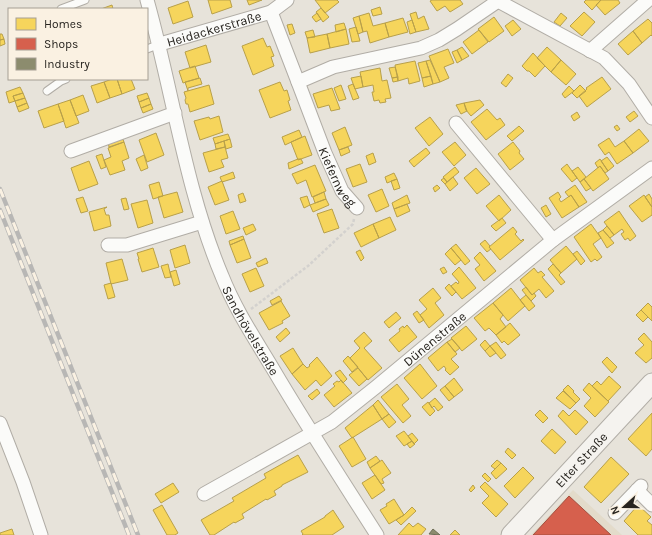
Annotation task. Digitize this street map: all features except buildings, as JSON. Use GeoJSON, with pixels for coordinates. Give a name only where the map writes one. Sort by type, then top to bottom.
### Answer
{"type":"FeatureCollection","features":[{"type":"Feature","properties":{"kind":"main road","name":"Elter Straße"},"geometry":{"type":"LineString","coordinates":[[511,535],[652,383]]}},
{"type":"Feature","properties":{"kind":"street","name":"Sandhövelstraße"},"geometry":{"type":"LineString","coordinates":[[147,0],[160,44],[175,113],[202,222],[222,277],[242,316],[311,433],[377,535]]}},
{"type":"Feature","properties":{"kind":"street","name":"Heidackerstraße"},"geometry":{"type":"LineString","coordinates":[[160,44],[271,12],[287,0]]}},
{"type":"Feature","properties":{"kind":"street"},"geometry":{"type":"LineString","coordinates":[[590,51],[648,0]]}},
{"type":"Feature","properties":{"kind":"street"},"geometry":{"type":"LineString","coordinates":[[298,82],[333,67],[421,48],[439,40],[457,29],[497,1],[604,58],[628,84],[652,118]]}},
{"type":"Feature","properties":{"kind":"street","name":"Kiefernweg"},"geometry":{"type":"LineString","coordinates":[[271,12],[325,153],[342,191],[357,208]]}},
{"type":"Feature","properties":{"kind":"street"},"geometry":{"type":"LineString","coordinates":[[71,151],[175,113]]}},
{"type":"Feature","properties":{"kind":"street"},"geometry":{"type":"LineString","coordinates":[[456,123],[554,240]]}},
{"type":"Feature","properties":{"kind":"street","name":"Dünenstraße"},"geometry":{"type":"LineString","coordinates":[[311,433],[332,422],[376,388],[554,240],[652,168]]}},
{"type":"Feature","properties":{"kind":"street"},"geometry":{"type":"LineString","coordinates":[[108,245],[127,246],[202,222]]}},
{"type":"Feature","properties":{"kind":"street"},"geometry":{"type":"LineString","coordinates":[[0,423],[23,482],[41,535]]}},
{"type":"Feature","properties":{"kind":"street"},"geometry":{"type":"LineString","coordinates":[[204,494],[311,433]]}},
{"type":"Feature","properties":{"kind":"street"},"geometry":{"type":"LineString","coordinates":[[615,513],[639,488],[652,504]]}},
{"type":"Feature","properties":{"kind":"lane"},"geometry":{"type":"LineString","coordinates":[[64,8],[85,0]]}},
{"type":"Feature","properties":{"kind":"lane"},"geometry":{"type":"LineString","coordinates":[[148,49],[160,44]]}},
{"type":"Feature","properties":{"kind":"lane"},"geometry":{"type":"LineString","coordinates":[[47,91],[64,80]]}},
{"type":"Feature","properties":{"kind":"path","name":"Kiefernweg"},"geometry":{"type":"LineString","coordinates":[[242,316],[308,266],[353,224],[357,208]]}},
{"type":"Feature","properties":{"kind":"shaded area"},"geometry":{"type":"Polygon","coordinates":[[[573,490],[622,535],[531,535],[573,490]]]}},
{"type":"Feature","properties":{"kind":"railway"},"geometry":{"type":"LineString","coordinates":[[0,189],[138,535]]}},
{"type":"Feature","properties":{"kind":"railway"},"geometry":{"type":"LineString","coordinates":[[0,210],[129,535]]}}]}
